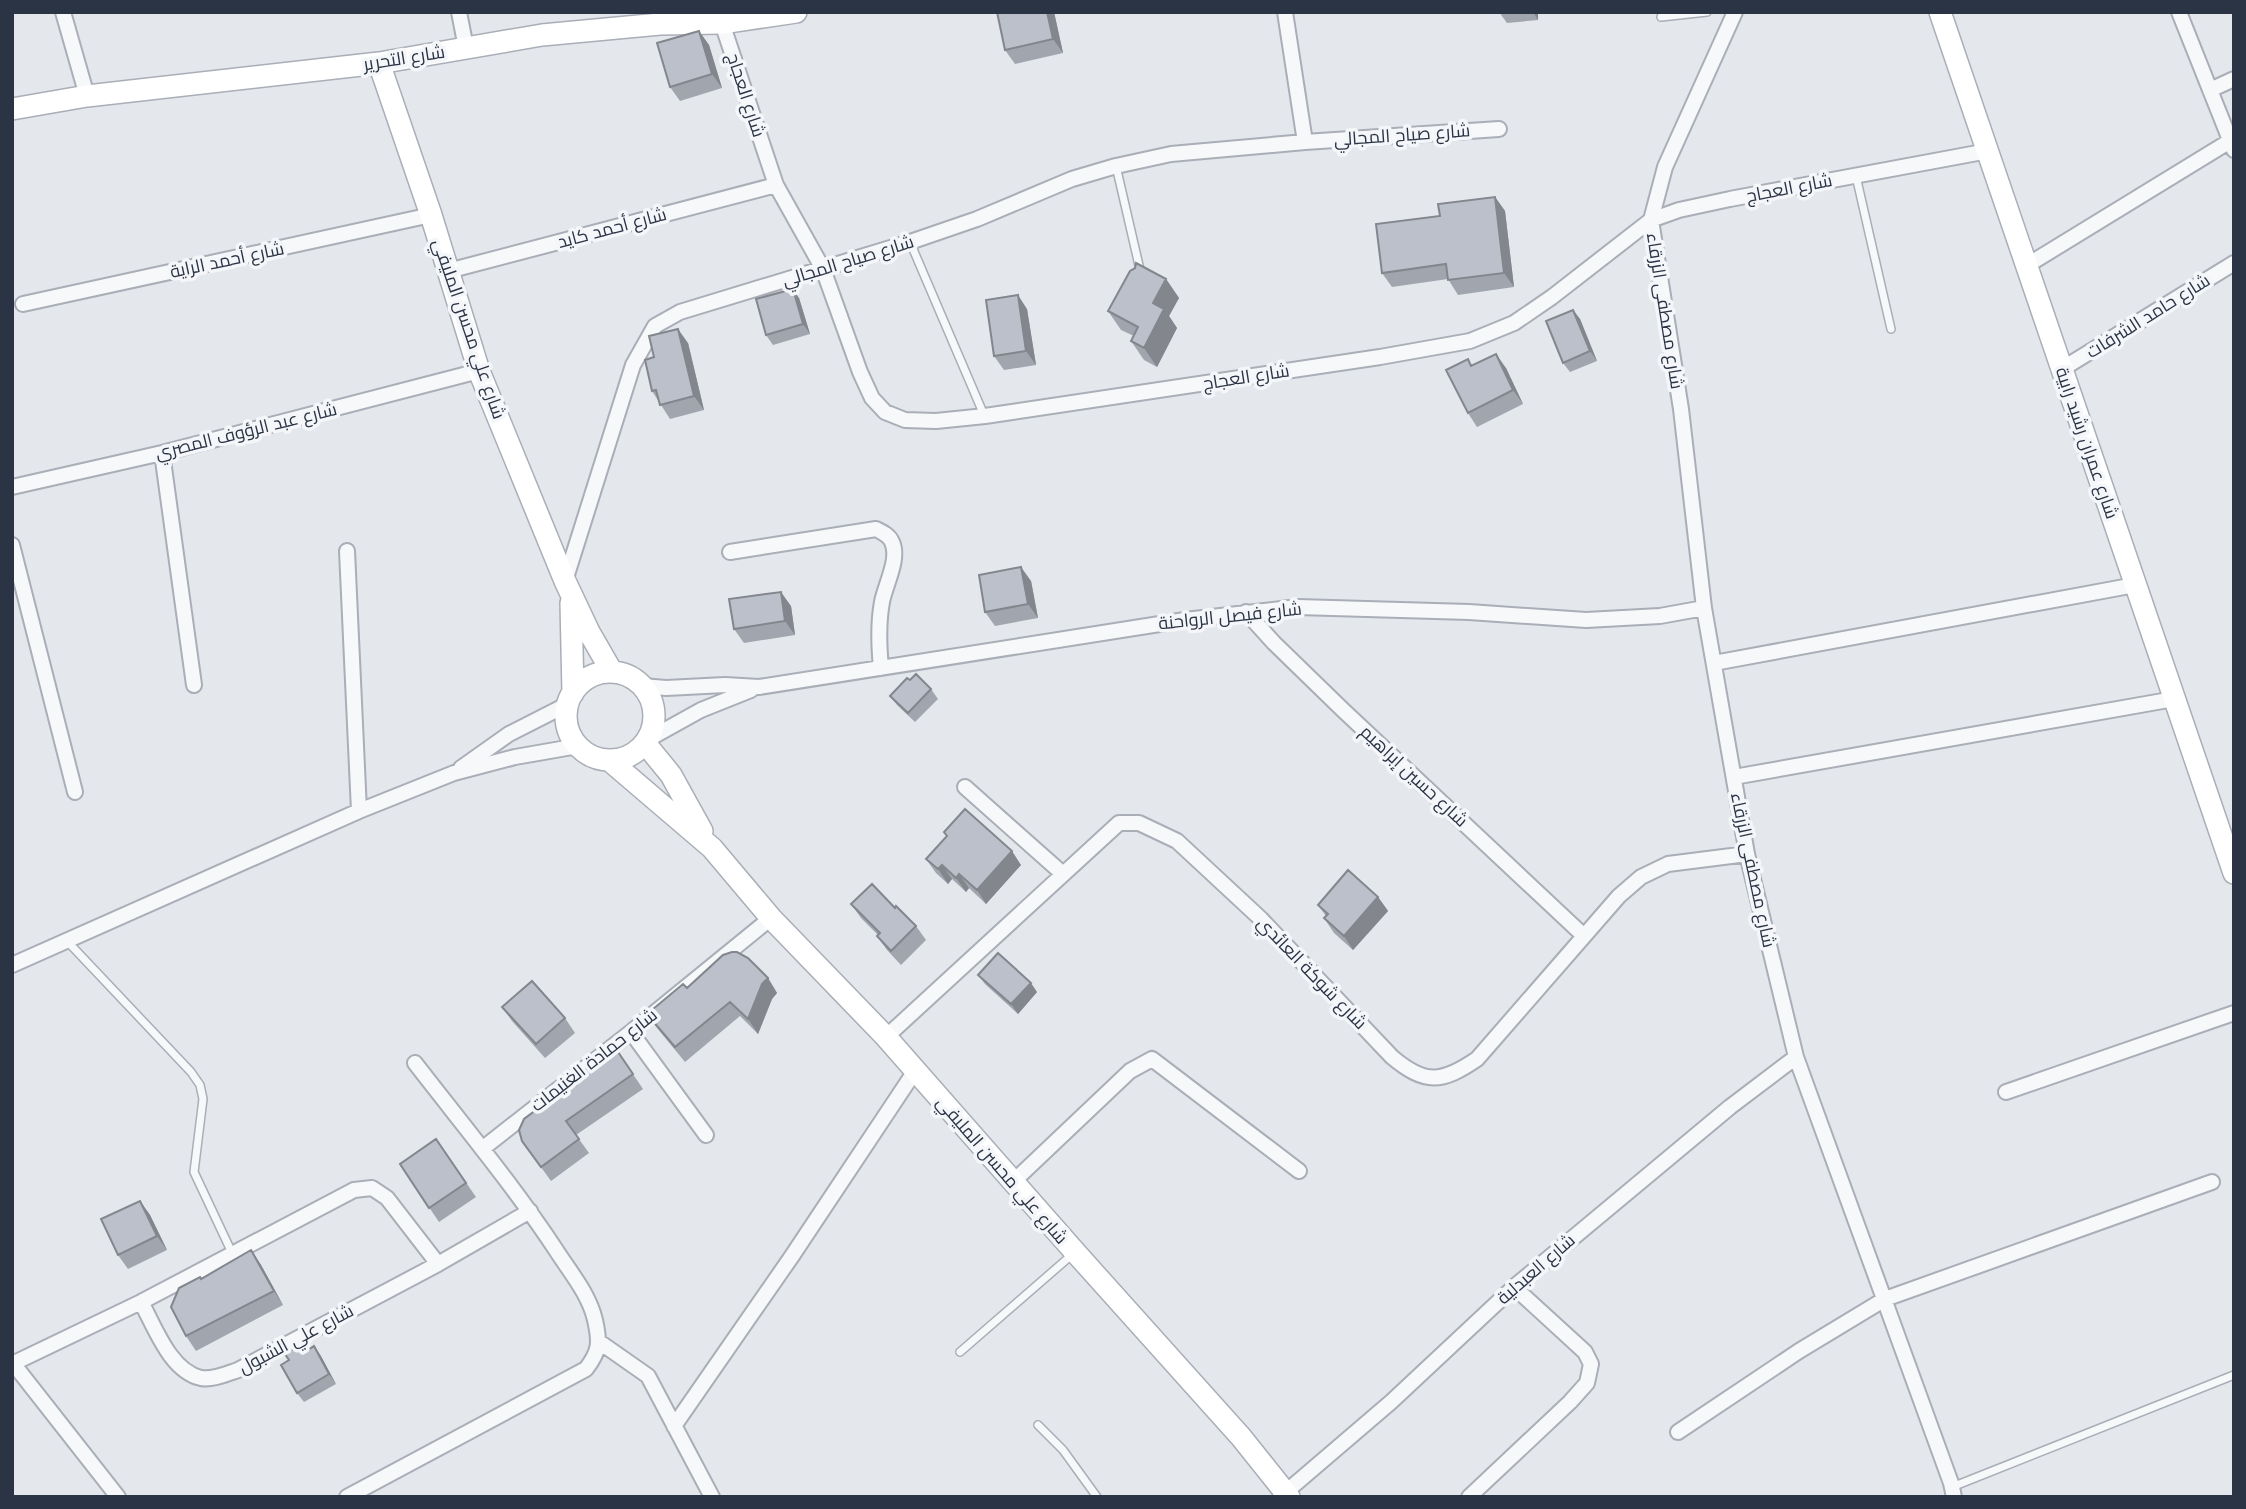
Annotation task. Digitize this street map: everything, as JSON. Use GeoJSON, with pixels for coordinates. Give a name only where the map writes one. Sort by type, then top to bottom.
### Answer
{"type":"FeatureCollection","features":[{"type":"Feature","properties":{"kind":"street"},"geometry":{"type":"LineString","coordinates":[[63,12],[87,96]]}},
{"type":"Feature","properties":{"kind":"street"},"geometry":{"type":"LineString","coordinates":[[460,12],[466,48]]}},
{"type":"Feature","properties":{"kind":"street","name":"شارع التحرير"},"geometry":{"type":"LineString","coordinates":[[12,109],[87,96],[379,63],[568,33],[796,12]]}},
{"type":"Feature","properties":{"kind":"street"},"geometry":{"type":"LineString","coordinates":[[1285,12],[1305,142]]}},
{"type":"Feature","properties":{"kind":"street"},"geometry":{"type":"LineString","coordinates":[[1651,220],[1657,189],[1668,158],[1735,12]]}},
{"type":"Feature","properties":{"kind":"street","name":"شارع عمران رشيد رابية"},"geometry":{"type":"LineString","coordinates":[[1940,12],[2174,699],[2232,859]]}},
{"type":"Feature","properties":{"kind":"street"},"geometry":{"type":"LineString","coordinates":[[2026,265],[2232,146],[2179,12]]}},
{"type":"Feature","properties":{"kind":"street","name":"شارع العجاج"},"geometry":{"type":"LineString","coordinates":[[718,18],[776,185],[823,269],[872,398],[885,412],[905,420],[936,421],[985,416],[1470,341],[1514,324],[1651,220],[1679,210],[1988,151]]}},
{"type":"Feature","properties":{"kind":"street","name":"شارع علي محسن المليفي"},"geometry":{"type":"LineString","coordinates":[[379,63],[431,215],[479,371],[568,586],[589,632],[612,672]]}},
{"type":"Feature","properties":{"kind":"street"},"geometry":{"type":"LineString","coordinates":[[2210,90],[2234,79]]}},
{"type":"Feature","properties":{"kind":"street","name":"شارع صياح المجالي"},"geometry":{"type":"LineString","coordinates":[[568,586],[633,365],[655,326],[680,312],[910,242],[977,219],[1072,179],[1116,166],[1171,154],[1499,129]]}},
{"type":"Feature","properties":{"kind":"street","name":"شارع أحمد كايد"},"geometry":{"type":"LineString","coordinates":[[448,271],[776,185]]}},
{"type":"Feature","properties":{"kind":"street","name":"شارع أحمد الراية"},"geometry":{"type":"LineString","coordinates":[[23,304],[431,215]]}},
{"type":"Feature","properties":{"kind":"street","name":"شارع مصطفى الزرقاء"},"geometry":{"type":"LineString","coordinates":[[1651,220],[1681,409],[1704,608],[1747,854],[1796,1056],[1953,1492]]}},
{"type":"Feature","properties":{"kind":"street","name":"شارع حامد الشرفات"},"geometry":{"type":"LineString","coordinates":[[2062,369],[2234,263]]}},
{"type":"Feature","properties":{"kind":"street","name":"شارع عبد الرؤوف المصري"},"geometry":{"type":"LineString","coordinates":[[12,487],[162,453],[479,371]]}},
{"type":"Feature","properties":{"kind":"street"},"geometry":{"type":"LineString","coordinates":[[162,453],[194,685]]}},
{"type":"Feature","properties":{"kind":"street"},"geometry":{"type":"LineString","coordinates":[[730,552],[876,529],[885,534],[892,542],[894,553],[881,603],[881,668]]}},
{"type":"Feature","properties":{"kind":"street"},"geometry":{"type":"LineString","coordinates":[[12,545],[75,792]]}},
{"type":"Feature","properties":{"kind":"street"},"geometry":{"type":"LineString","coordinates":[[347,551],[359,811]]}},
{"type":"Feature","properties":{"kind":"street"},"geometry":{"type":"LineString","coordinates":[[1714,663],[2135,585]]}},
{"type":"Feature","properties":{"kind":"street","name":"شارع علي محسن المليفي"},"geometry":{"type":"LineString","coordinates":[[568,586],[570,699]]}},
{"type":"Feature","properties":{"kind":"street","name":"شارع فيصل الرواحنة"},"geometry":{"type":"LineString","coordinates":[[642,686],[759,687],[1185,620],[1298,607],[1361,607],[1622,620],[1704,608]]}},
{"type":"Feature","properties":{"kind":"street","name":"شارع حسين إبراهيم"},"geometry":{"type":"LineString","coordinates":[[1246,612],[1344,711],[1584,936]]}},
{"type":"Feature","properties":{"kind":"street"},"geometry":{"type":"LineString","coordinates":[[454,773],[509,734],[570,699],[590,678],[612,672],[623,674],[642,686],[649,696],[654,718],[645,741],[628,756],[608,760],[597,758],[578,746],[567,726],[570,699]]}},
{"type":"Feature","properties":{"kind":"street","name":"شارع فيصل الرواحنة"},"geometry":{"type":"LineString","coordinates":[[645,741],[701,710],[759,687]]}},
{"type":"Feature","properties":{"kind":"street"},"geometry":{"type":"LineString","coordinates":[[1734,777],[2174,699]]}},
{"type":"Feature","properties":{"kind":"street","name":"شارع علي محسن المليفي"},"geometry":{"type":"LineString","coordinates":[[645,741],[671,775],[712,848]]}},
{"type":"Feature","properties":{"kind":"street"},"geometry":{"type":"LineString","coordinates":[[12,965],[359,811],[454,773],[515,757],[578,746]]}},
{"type":"Feature","properties":{"kind":"street","name":"شارع علي محسن المليفي"},"geometry":{"type":"LineString","coordinates":[[608,760],[712,848],[771,918],[886,1038],[1241,1437],[1285,1495]]}},
{"type":"Feature","properties":{"kind":"street"},"geometry":{"type":"LineString","coordinates":[[965,788],[1063,874]]}},
{"type":"Feature","properties":{"kind":"street","name":"شارع شوكة العائدي"},"geometry":{"type":"LineString","coordinates":[[886,1038],[1119,823],[1139,823],[1177,841],[1261,919],[1392,1057],[1411,1073],[1429,1077],[1454,1075],[1476,1059],[1619,896],[1641,877],[1668,864],[1747,854]]}},
{"type":"Feature","properties":{"kind":"street","name":"شارع حمادة الغنيمات"},"geometry":{"type":"LineString","coordinates":[[482,1149],[771,918]]}},
{"type":"Feature","properties":{"kind":"street"},"geometry":{"type":"LineString","coordinates":[[2006,1092],[2234,1013]]}},
{"type":"Feature","properties":{"kind":"street"},"geometry":{"type":"LineString","coordinates":[[631,1032],[706,1135]]}},
{"type":"Feature","properties":{"kind":"street","name":"شارع العبدلية"},"geometry":{"type":"LineString","coordinates":[[1285,1495],[1391,1402],[1514,1287],[1730,1107],[1796,1056]]}},
{"type":"Feature","properties":{"kind":"street"},"geometry":{"type":"LineString","coordinates":[[1013,1182],[1130,1070],[1152,1059],[1299,1171]]}},
{"type":"Feature","properties":{"kind":"street"},"geometry":{"type":"LineString","coordinates":[[348,1496],[586,1369],[596,1356],[598,1341],[595,1317],[586,1296],[530,1211],[415,1063]]}},
{"type":"Feature","properties":{"kind":"street"},"geometry":{"type":"LineString","coordinates":[[674,1426],[915,1071]]}},
{"type":"Feature","properties":{"kind":"street"},"geometry":{"type":"LineString","coordinates":[[1678,1432],[1885,1299],[2212,1182]]}},
{"type":"Feature","properties":{"kind":"street"},"geometry":{"type":"LineString","coordinates":[[118,1497],[13,1363],[141,1302],[354,1189],[372,1188],[387,1198],[438,1264]]}},
{"type":"Feature","properties":{"kind":"street","name":"شارع علي الشبول"},"geometry":{"type":"LineString","coordinates":[[141,1302],[175,1362],[187,1372],[202,1378],[220,1377],[250,1364],[438,1264],[530,1211]]}},
{"type":"Feature","properties":{"kind":"street"},"geometry":{"type":"LineString","coordinates":[[1469,1497],[1570,1402],[1587,1383],[1589,1374],[1591,1364],[1585,1352],[1514,1287]]}},
{"type":"Feature","properties":{"kind":"street"},"geometry":{"type":"LineString","coordinates":[[598,1341],[648,1376],[712,1497]]}},
{"type":"Feature","properties":{"kind":"lane"},"geometry":{"type":"LineString","coordinates":[[1661,17],[1707,12]]}},
{"type":"Feature","properties":{"kind":"lane"},"geometry":{"type":"LineString","coordinates":[[1116,166],[1143,284]]}},
{"type":"Feature","properties":{"kind":"lane"},"geometry":{"type":"LineString","coordinates":[[1856,176],[1891,329]]}},
{"type":"Feature","properties":{"kind":"lane"},"geometry":{"type":"LineString","coordinates":[[910,242],[985,416]]}},
{"type":"Feature","properties":{"kind":"lane"},"geometry":{"type":"LineString","coordinates":[[66,940],[200,1085],[203,1100],[194,1172],[233,1255]]}},
{"type":"Feature","properties":{"kind":"lane"},"geometry":{"type":"LineString","coordinates":[[960,1352],[1074,1252]]}},
{"type":"Feature","properties":{"kind":"lane"},"geometry":{"type":"LineString","coordinates":[[1953,1492],[2234,1375]]}},
{"type":"Feature","properties":{"kind":"lane"},"geometry":{"type":"LineString","coordinates":[[1038,1426],[1063,1450],[1097,1497]]}},
{"type":"Feature","properties":{"kind":"building"},"geometry":{"type":"Polygon","coordinates":[[[997,12],[1047,12],[1053,39],[1005,50],[997,12]]]}},
{"type":"Feature","properties":{"kind":"building"},"geometry":{"type":"Polygon","coordinates":[[[699,31],[712,74],[670,87],[657,43],[699,31]]]}},
{"type":"Feature","properties":{"kind":"building"},"geometry":{"type":"Polygon","coordinates":[[[1495,197],[1504,273],[1448,280],[1446,264],[1382,273],[1376,224],[1440,216],[1438,204],[1495,197]]]}},
{"type":"Feature","properties":{"kind":"building"},"geometry":{"type":"Polygon","coordinates":[[[1136,263],[1166,279],[1153,303],[1164,309],[1144,348],[1131,341],[1138,327],[1108,311],[1136,263]]]}},
{"type":"Feature","properties":{"kind":"building"},"geometry":{"type":"Polygon","coordinates":[[[793,289],[803,324],[766,335],[756,299],[793,289]]]}},
{"type":"Feature","properties":{"kind":"building"},"geometry":{"type":"Polygon","coordinates":[[[1018,295],[1026,351],[994,356],[986,300],[1018,295]]]}},
{"type":"Feature","properties":{"kind":"building"},"geometry":{"type":"Polygon","coordinates":[[[1573,310],[1590,351],[1563,363],[1546,321],[1573,310]]]}},
{"type":"Feature","properties":{"kind":"building"},"geometry":{"type":"Polygon","coordinates":[[[678,329],[694,396],[660,405],[656,390],[652,391],[645,360],[654,357],[649,336],[678,329]]]}},
{"type":"Feature","properties":{"kind":"building"},"geometry":{"type":"Polygon","coordinates":[[[1496,354],[1513,390],[1468,413],[1446,370],[1468,359],[1471,366],[1496,354]]]}},
{"type":"Feature","properties":{"kind":"building"},"geometry":{"type":"Polygon","coordinates":[[[1021,567],[1028,604],[985,612],[979,575],[1021,567]]]}},
{"type":"Feature","properties":{"kind":"building"},"geometry":{"type":"Polygon","coordinates":[[[781,592],[785,621],[734,629],[729,599],[781,592]]]}},
{"type":"Feature","properties":{"kind":"building"},"geometry":{"type":"Polygon","coordinates":[[[916,674],[931,689],[908,713],[890,696],[907,678],[910,680],[916,674]]]}},
{"type":"Feature","properties":{"kind":"building"},"geometry":{"type":"Polygon","coordinates":[[[965,809],[1012,851],[977,890],[959,874],[956,878],[942,865],[938,869],[926,859],[947,836],[944,832],[965,809]]]}},
{"type":"Feature","properties":{"kind":"building"},"geometry":{"type":"Polygon","coordinates":[[[1348,870],[1378,897],[1344,936],[1324,918],[1328,914],[1318,905],[1348,870]]]}},
{"type":"Feature","properties":{"kind":"building"},"geometry":{"type":"Polygon","coordinates":[[[872,884],[916,926],[891,951],[877,936],[880,933],[851,904],[872,884]]]}},
{"type":"Feature","properties":{"kind":"building"},"geometry":{"type":"Polygon","coordinates":[[[732,952],[748,958],[768,978],[762,984],[748,1019],[730,1002],[675,1047],[647,1014],[683,984],[687,988],[723,955],[732,952]]]}},
{"type":"Feature","properties":{"kind":"building"},"geometry":{"type":"Polygon","coordinates":[[[998,953],[1031,983],[1011,1004],[978,975],[998,953]]]}},
{"type":"Feature","properties":{"kind":"building"},"geometry":{"type":"Polygon","coordinates":[[[532,981],[565,1018],[536,1044],[502,1007],[532,981]]]}},
{"type":"Feature","properties":{"kind":"building"},"geometry":{"type":"Polygon","coordinates":[[[616,1049],[633,1074],[566,1121],[579,1139],[541,1167],[522,1141],[519,1130],[524,1119],[616,1049]]]}},
{"type":"Feature","properties":{"kind":"building"},"geometry":{"type":"Polygon","coordinates":[[[436,1139],[466,1183],[429,1208],[400,1164],[436,1139]]]}},
{"type":"Feature","properties":{"kind":"building"},"geometry":{"type":"Polygon","coordinates":[[[140,1201],[157,1236],[118,1255],[101,1219],[140,1201]]]}},
{"type":"Feature","properties":{"kind":"building"},"geometry":{"type":"Polygon","coordinates":[[[251,1250],[274,1291],[186,1336],[171,1307],[179,1288],[200,1277],[201,1279],[251,1250]]]}},
{"type":"Feature","properties":{"kind":"building"},"geometry":{"type":"Polygon","coordinates":[[[301,1345],[305,1352],[314,1346],[329,1374],[297,1393],[281,1365],[289,1360],[285,1354],[301,1345]]]}}]}
